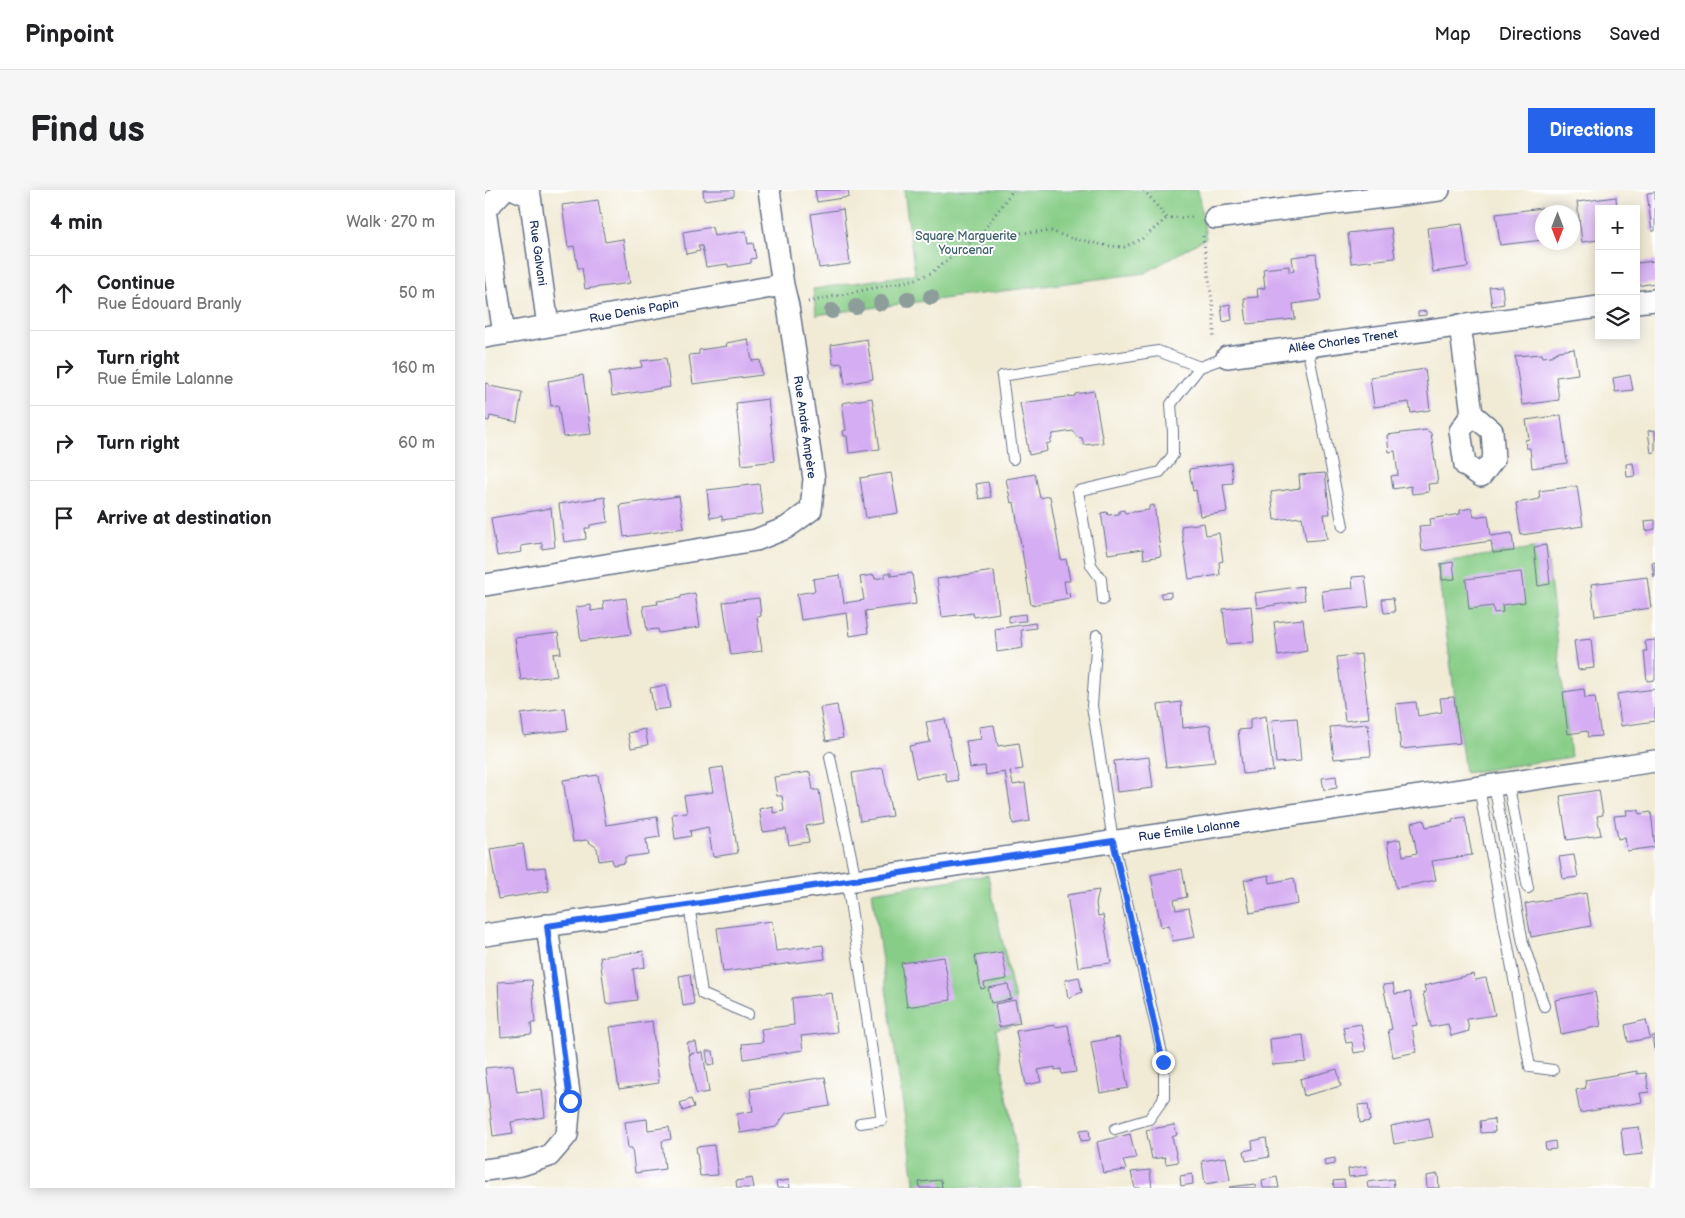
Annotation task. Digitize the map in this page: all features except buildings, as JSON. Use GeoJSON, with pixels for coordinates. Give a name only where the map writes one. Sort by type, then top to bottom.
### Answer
{"type":"FeatureCollection","features":[{"type":"Feature","properties":{"kind":"street"},"geometry":{"type":"LineString","coordinates":[[494,335],[485,210],[504,190]]}},
{"type":"Feature","properties":{"kind":"street","name":"Rue Galvani"},"geometry":{"type":"LineString","coordinates":[[516,190],[531,196],[548,326]]}},
{"type":"Feature","properties":{"kind":"street","name":"Rue André Ampère"},"geometry":{"type":"LineString","coordinates":[[485,585],[756,540],[786,528],[811,510],[814,479],[769,190]]}},
{"type":"Feature","properties":{"kind":"street"},"geometry":{"type":"LineString","coordinates":[[1208,218],[1439,190]]}},
{"type":"Feature","properties":{"kind":"street","name":"Rue Denis Papin"},"geometry":{"type":"LineString","coordinates":[[494,335],[783,285]]}},
{"type":"Feature","properties":{"kind":"street"},"geometry":{"type":"LineString","coordinates":[[1640,302],[1655,300]]}},
{"type":"Feature","properties":{"kind":"street","name":"Allée Charles Trenet"},"geometry":{"type":"LineString","coordinates":[[1222,358],[1595,308]]}},
{"type":"Feature","properties":{"kind":"street"},"geometry":{"type":"LineString","coordinates":[[1459,325],[1472,414]]}},
{"type":"Feature","properties":{"kind":"street","name":"Rue Émile Lalanne"},"geometry":{"type":"LineString","coordinates":[[485,935],[1655,761]]}},
{"type":"Feature","properties":{"kind":"street"},"geometry":{"type":"LineString","coordinates":[[485,1170],[521,1165],[549,1156],[567,1135],[570,1101],[547,926]]}},
{"type":"Feature","properties":{"kind":"lane"},"geometry":{"type":"LineString","coordinates":[[1307,346],[1343,526]]}},
{"type":"Feature","properties":{"kind":"lane"},"geometry":{"type":"LineString","coordinates":[[1013,459],[1002,376],[1158,351],[1200,367]]}},
{"type":"Feature","properties":{"kind":"lane"},"geometry":{"type":"LineString","coordinates":[[1103,600],[1101,579],[1091,565],[1078,491],[1160,472],[1173,455],[1171,404],[1200,367],[1222,358]]}},
{"type":"Feature","properties":{"kind":"lane"},"geometry":{"type":"LineString","coordinates":[[1097,635],[1092,706],[1113,841],[1163,1062],[1163,1098],[1149,1120],[1115,1129]]}},
{"type":"Feature","properties":{"kind":"lane"},"geometry":{"type":"LineString","coordinates":[[830,757],[851,880],[882,1120],[861,1123]]}},
{"type":"Feature","properties":{"kind":"lane"},"geometry":{"type":"LineString","coordinates":[[1494,785],[1528,888]]}},
{"type":"Feature","properties":{"kind":"lane"},"geometry":{"type":"LineString","coordinates":[[1494,785],[1523,943],[1544,1006]]}},
{"type":"Feature","properties":{"kind":"lane"},"geometry":{"type":"LineString","coordinates":[[1494,785],[1531,1067],[1553,1070]]}},
{"type":"Feature","properties":{"kind":"lane"},"geometry":{"type":"LineString","coordinates":[[689,904],[702,994],[748,1014]]}},
{"type":"Feature","properties":{"kind":"path"},"geometry":{"type":"LineString","coordinates":[[788,306],[916,279],[931,273],[981,234],[1013,190]]}},
{"type":"Feature","properties":{"kind":"path"},"geometry":{"type":"LineString","coordinates":[[1144,190],[1167,218]]}},
{"type":"Feature","properties":{"kind":"path"},"geometry":{"type":"LineString","coordinates":[[981,234],[1051,231],[1070,238],[1124,247],[1142,239],[1167,218],[1208,218],[1214,339],[1222,358]]}},
{"type":"Feature","properties":{"kind":"green space","name":"Square Marguerite Yourcenar"},"geometry":{"type":"Polygon","coordinates":[[[904,190],[1198,190],[1206,238],[1145,273],[816,315],[813,289],[915,274],[904,190]]]}},
{"type":"Feature","properties":{"kind":"green space"},"geometry":{"type":"Polygon","coordinates":[[[1546,546],[1571,757],[1465,773],[1437,563],[1546,546]]]}},
{"type":"Feature","properties":{"kind":"green space"},"geometry":{"type":"Polygon","coordinates":[[[988,875],[1020,1023],[996,1029],[1022,1188],[915,1188],[872,892],[988,875]]]}},
{"type":"Feature","properties":{"kind":"route"},"geometry":{"type":"LineString","coordinates":[[570,1101],[547,926],[1113,841],[1163,1062]]}}]}
